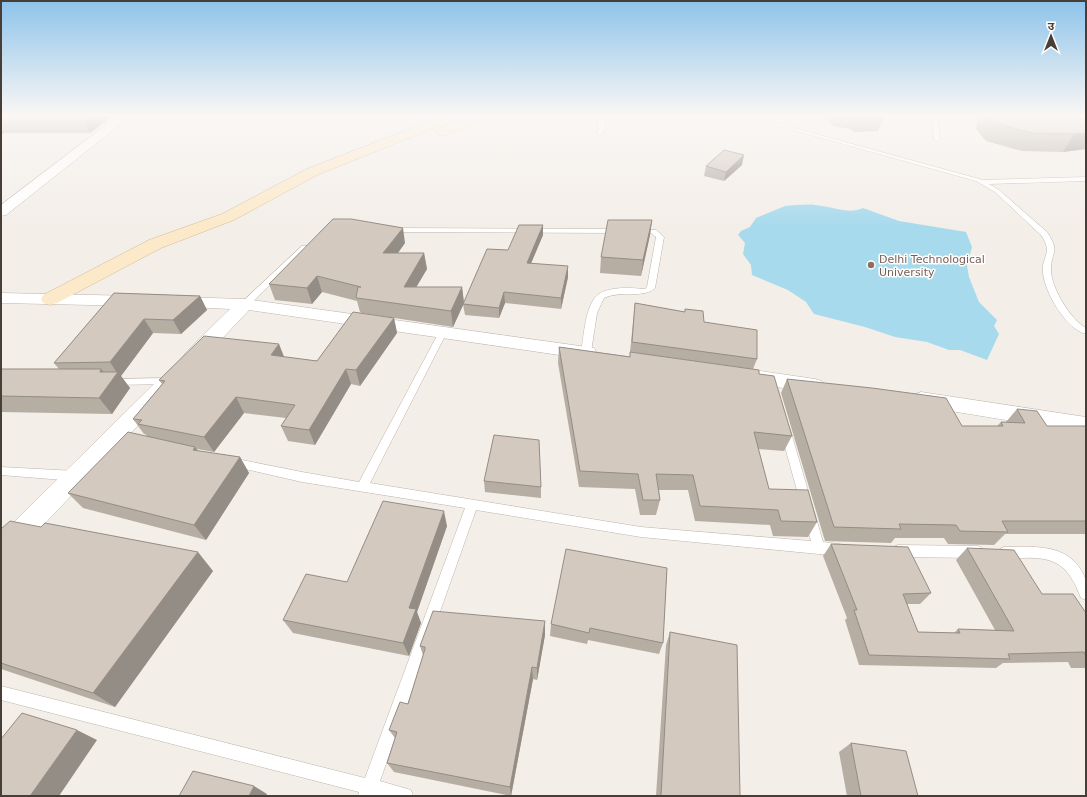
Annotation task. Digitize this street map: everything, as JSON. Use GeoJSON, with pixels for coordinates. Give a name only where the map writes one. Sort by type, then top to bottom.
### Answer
{"type":"FeatureCollection","features":[{"type":"Feature","properties":{"kind":"street"},"geometry":{"type":"LineString","coordinates":[[1,212],[7,203],[76,152]]}},
{"type":"Feature","properties":{"kind":"street"},"geometry":{"type":"LineString","coordinates":[[50,299],[155,244],[228,217],[312,172],[362,152]]}},
{"type":"Feature","properties":{"kind":"street"},"geometry":{"type":"LineString","coordinates":[[288,185],[338,174],[392,152]]}},
{"type":"Feature","properties":{"kind":"street"},"geometry":{"type":"LineString","coordinates":[[1,298],[245,304],[594,354]]}},
{"type":"Feature","properties":{"kind":"street"},"geometry":{"type":"LineString","coordinates":[[1,552],[76,476],[121,439],[169,381],[245,304]]}},
{"type":"Feature","properties":{"kind":"street"},"geometry":{"type":"LineString","coordinates":[[726,373],[772,384],[831,388]]}},
{"type":"Feature","properties":{"kind":"street"},"geometry":{"type":"LineString","coordinates":[[900,397],[1086,425]]}},
{"type":"Feature","properties":{"kind":"lane"},"geometry":{"type":"LineString","coordinates":[[876,152],[983,182],[1086,179]]}},
{"type":"Feature","properties":{"kind":"lane"},"geometry":{"type":"LineString","coordinates":[[983,182],[996,191],[1044,234],[1051,244],[1053,250],[1047,272],[1049,282],[1069,319],[1077,327],[1086,331]]}},
{"type":"Feature","properties":{"kind":"lane"},"geometry":{"type":"LineString","coordinates":[[382,230],[645,231],[658,233],[660,237],[650,290],[607,293],[600,296],[594,306],[594,354]]}},
{"type":"Feature","properties":{"kind":"lane"},"geometry":{"type":"LineString","coordinates":[[245,304],[313,240]]}},
{"type":"Feature","properties":{"kind":"lane"},"geometry":{"type":"LineString","coordinates":[[362,487],[443,332]]}},
{"type":"Feature","properties":{"kind":"lane"},"geometry":{"type":"LineString","coordinates":[[102,382],[169,381]]}},
{"type":"Feature","properties":{"kind":"lane"},"geometry":{"type":"LineString","coordinates":[[782,418],[819,548]]}},
{"type":"Feature","properties":{"kind":"lane"},"geometry":{"type":"LineString","coordinates":[[219,460],[302,477],[641,532],[854,550]]}},
{"type":"Feature","properties":{"kind":"lane"},"geometry":{"type":"LineString","coordinates":[[1,471],[76,476]]}},
{"type":"Feature","properties":{"kind":"lane"},"geometry":{"type":"LineString","coordinates":[[368,792],[472,505]]}},
{"type":"Feature","properties":{"kind":"lane"},"geometry":{"type":"LineString","coordinates":[[885,550],[1053,554],[1071,566],[1086,594]]}},
{"type":"Feature","properties":{"kind":"lane"},"geometry":{"type":"LineString","coordinates":[[1,693],[368,792],[405,796]]}},
{"type":"Feature","properties":{"kind":"water"},"geometry":{"type":"Polygon","coordinates":[[[813,205],[852,211],[863,208],[899,221],[966,232],[972,247],[967,266],[969,277],[979,302],[997,320],[994,326],[999,334],[987,360],[960,350],[949,350],[927,342],[895,337],[865,327],[814,314],[806,302],[788,290],[752,275],[751,265],[743,254],[745,243],[738,235],[741,231],[750,227],[756,218],[785,206],[813,205]]]}},
{"type":"Feature","properties":{"kind":"building"},"geometry":{"type":"Polygon","coordinates":[[[722,152],[733,152],[744,155],[726,172],[706,166],[722,152]]]}},
{"type":"Feature","properties":{"kind":"building"},"geometry":{"type":"Polygon","coordinates":[[[333,219],[351,219],[403,228],[383,253],[424,253],[404,287],[462,287],[451,311],[357,298],[358,287],[361,287],[317,276],[307,288],[269,284],[333,219]]]}},
{"type":"Feature","properties":{"kind":"building"},"geometry":{"type":"Polygon","coordinates":[[[608,220],[652,220],[643,260],[601,257],[608,220]]]}},
{"type":"Feature","properties":{"kind":"building"},"geometry":{"type":"Polygon","coordinates":[[[519,225],[543,225],[527,263],[568,266],[561,298],[504,292],[499,308],[463,304],[487,249],[508,250],[519,225]]]}},
{"type":"Feature","properties":{"kind":"building"},"geometry":{"type":"Polygon","coordinates":[[[114,293],[200,296],[173,320],[144,319],[110,362],[54,363],[114,293]]]}},
{"type":"Feature","properties":{"kind":"building"},"geometry":{"type":"Polygon","coordinates":[[[635,303],[685,312],[685,309],[703,311],[704,322],[757,330],[757,359],[632,342],[635,303]]]}},
{"type":"Feature","properties":{"kind":"building"},"geometry":{"type":"Polygon","coordinates":[[[353,312],[394,318],[356,370],[346,369],[309,430],[281,426],[295,405],[236,397],[204,437],[138,424],[142,420],[133,419],[165,381],[159,380],[204,336],[279,344],[271,355],[317,361],[353,312]]]}},
{"type":"Feature","properties":{"kind":"building"},"geometry":{"type":"Polygon","coordinates":[[[559,347],[630,357],[630,352],[759,370],[759,374],[774,376],[792,436],[754,432],[769,489],[808,490],[817,522],[781,521],[778,510],[700,506],[693,475],[656,474],[660,500],[643,500],[638,474],[580,471],[559,347]]]}},
{"type":"Feature","properties":{"kind":"building"},"geometry":{"type":"Polygon","coordinates":[[[1,369],[101,369],[100,372],[118,372],[99,398],[1,396],[1,369]]]}},
{"type":"Feature","properties":{"kind":"building"},"geometry":{"type":"Polygon","coordinates":[[[787,379],[946,398],[962,426],[1003,426],[1001,422],[1025,423],[1017,409],[1037,411],[1047,426],[1086,426],[1086,521],[1002,521],[1008,532],[960,531],[956,525],[899,524],[901,529],[834,527],[787,379]]]}},
{"type":"Feature","properties":{"kind":"building"},"geometry":{"type":"Polygon","coordinates":[[[128,432],[195,447],[193,450],[240,457],[194,525],[68,493],[128,432]]]}},
{"type":"Feature","properties":{"kind":"building"},"geometry":{"type":"Polygon","coordinates":[[[494,435],[539,440],[541,487],[484,481],[494,435]]]}},
{"type":"Feature","properties":{"kind":"building"},"geometry":{"type":"Polygon","coordinates":[[[383,501],[444,511],[409,608],[416,609],[403,643],[283,620],[306,574],[347,582],[383,501]]]}},
{"type":"Feature","properties":{"kind":"building"},"geometry":{"type":"Polygon","coordinates":[[[10,521],[41,527],[45,523],[198,552],[93,693],[1,663],[1,529],[10,521]]]}},
{"type":"Feature","properties":{"kind":"building"},"geometry":{"type":"Polygon","coordinates":[[[831,544],[908,547],[931,593],[903,594],[918,632],[960,633],[958,629],[1014,631],[967,548],[1014,550],[1042,594],[1073,594],[1086,613],[1086,656],[1084,652],[1008,654],[1010,659],[869,655],[854,610],[857,610],[831,544]]]}},
{"type":"Feature","properties":{"kind":"building"},"geometry":{"type":"Polygon","coordinates":[[[566,549],[667,568],[663,643],[590,628],[589,633],[551,624],[566,549]]]}},
{"type":"Feature","properties":{"kind":"building"},"geometry":{"type":"Polygon","coordinates":[[[433,611],[545,621],[537,668],[532,667],[510,787],[387,763],[397,732],[389,730],[400,702],[408,704],[425,649],[425,647],[420,646],[433,611]]]}},
{"type":"Feature","properties":{"kind":"building"},"geometry":{"type":"Polygon","coordinates":[[[670,632],[737,645],[740,796],[661,796],[670,632]]]}},
{"type":"Feature","properties":{"kind":"building"},"geometry":{"type":"Polygon","coordinates":[[[22,713],[77,730],[30,796],[1,796],[1,739],[22,713]]]}},
{"type":"Feature","properties":{"kind":"building"},"geometry":{"type":"Polygon","coordinates":[[[851,743],[906,751],[918,796],[861,796],[851,743]]]}},
{"type":"Feature","properties":{"kind":"building"},"geometry":{"type":"Polygon","coordinates":[[[193,771],[254,786],[249,796],[179,796],[193,771]]]}},
{"type":"Feature","properties":{"kind":"place","name":"Delhi Technological University"},"geometry":{"type":"Point","coordinates":[871,265]}}]}
